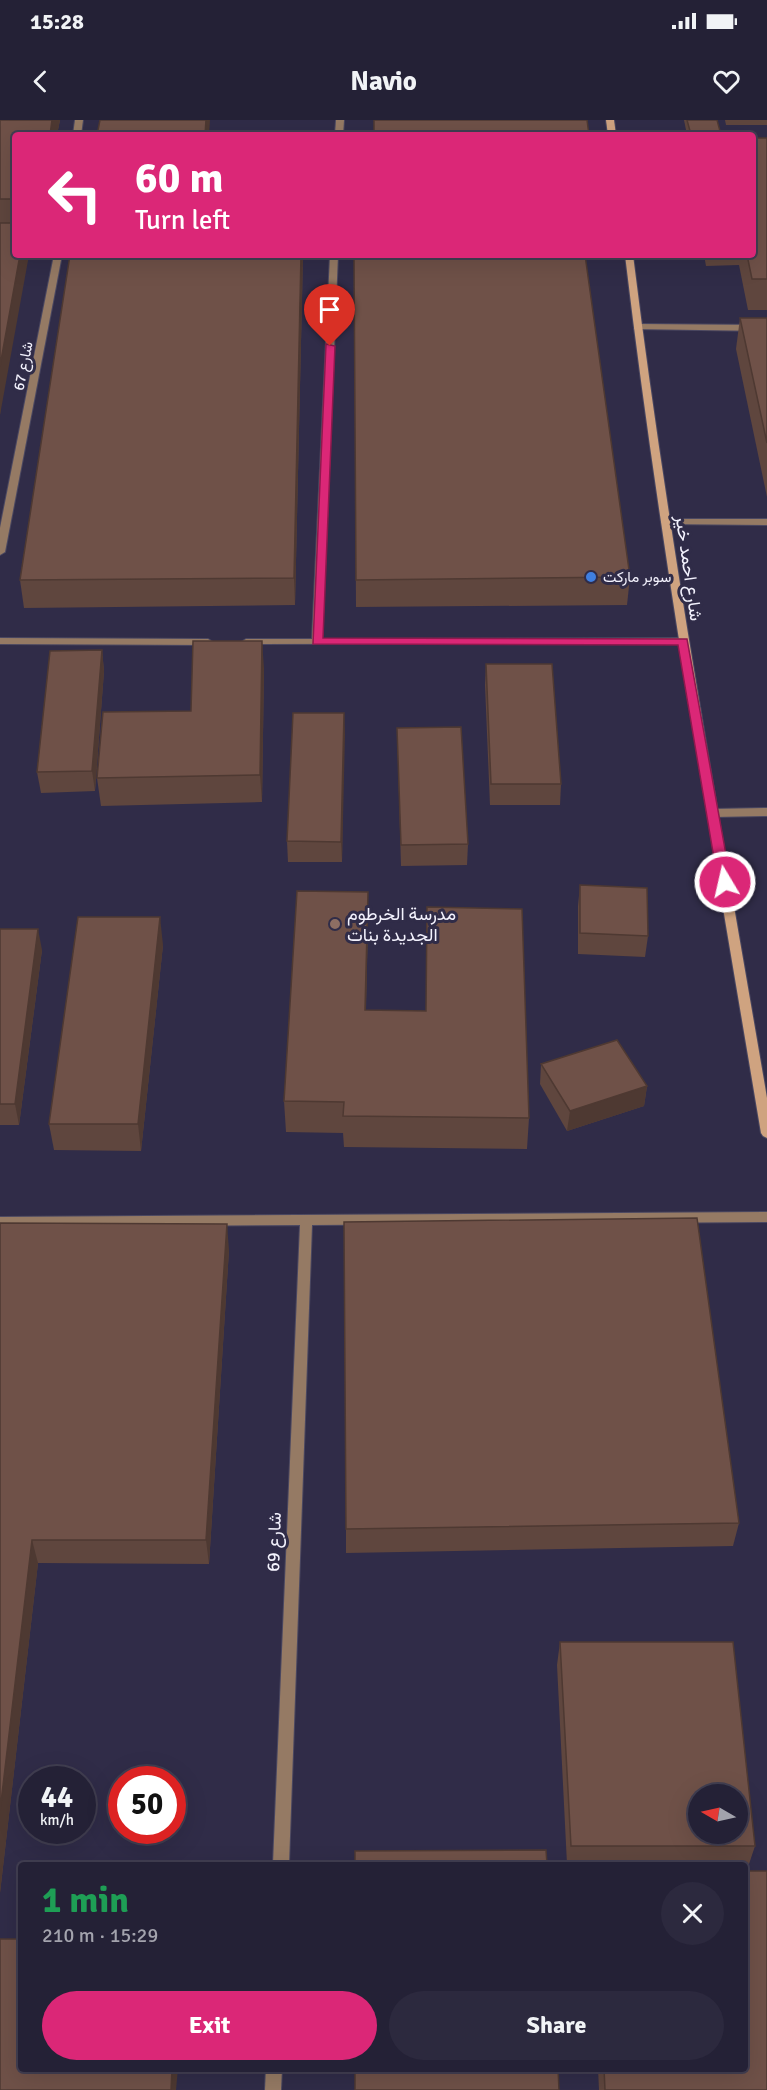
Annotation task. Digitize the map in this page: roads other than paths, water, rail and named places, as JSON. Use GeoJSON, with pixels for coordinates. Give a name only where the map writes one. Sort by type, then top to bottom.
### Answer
{"type":"FeatureCollection","features":[{"type":"Feature","properties":{"kind":"main road","name":"شارع احمد خير"},"geometry":{"type":"LineString","coordinates":[[629,258],[637,327],[683,641],[767,1133]]}},
{"type":"Feature","properties":{"kind":"street","name":"شارع 67"},"geometry":{"type":"LineString","coordinates":[[0,552],[57,258]]}},
{"type":"Feature","properties":{"kind":"street"},"geometry":{"type":"LineString","coordinates":[[317,642],[334,258]]}},
{"type":"Feature","properties":{"kind":"street"},"geometry":{"type":"LineString","coordinates":[[637,327],[767,328]]}},
{"type":"Feature","properties":{"kind":"street"},"geometry":{"type":"LineString","coordinates":[[666,522],[767,522]]}},
{"type":"Feature","properties":{"kind":"street"},"geometry":{"type":"LineString","coordinates":[[0,641],[223,642]]}},
{"type":"Feature","properties":{"kind":"street"},"geometry":{"type":"LineString","coordinates":[[235,642],[683,641]]}},
{"type":"Feature","properties":{"kind":"street"},"geometry":{"type":"LineString","coordinates":[[713,813],[767,812]]}},
{"type":"Feature","properties":{"kind":"street"},"geometry":{"type":"LineString","coordinates":[[0,1222],[767,1217]]}},
{"type":"Feature","properties":{"kind":"street","name":"شارع 69"},"geometry":{"type":"LineString","coordinates":[[282,1862],[306,1221]]}},
{"type":"Feature","properties":{"kind":"street"},"geometry":{"type":"LineString","coordinates":[[273,2090],[274,2072]]}},
{"type":"Feature","properties":{"kind":"place","name":"سوبر ماركت"},"geometry":{"type":"Point","coordinates":[591,577]}},
{"type":"Feature","properties":{"kind":"place","name":"مدرسة الخرطوم الجديدة بنات"},"geometry":{"type":"Point","coordinates":[335,924]}}]}
